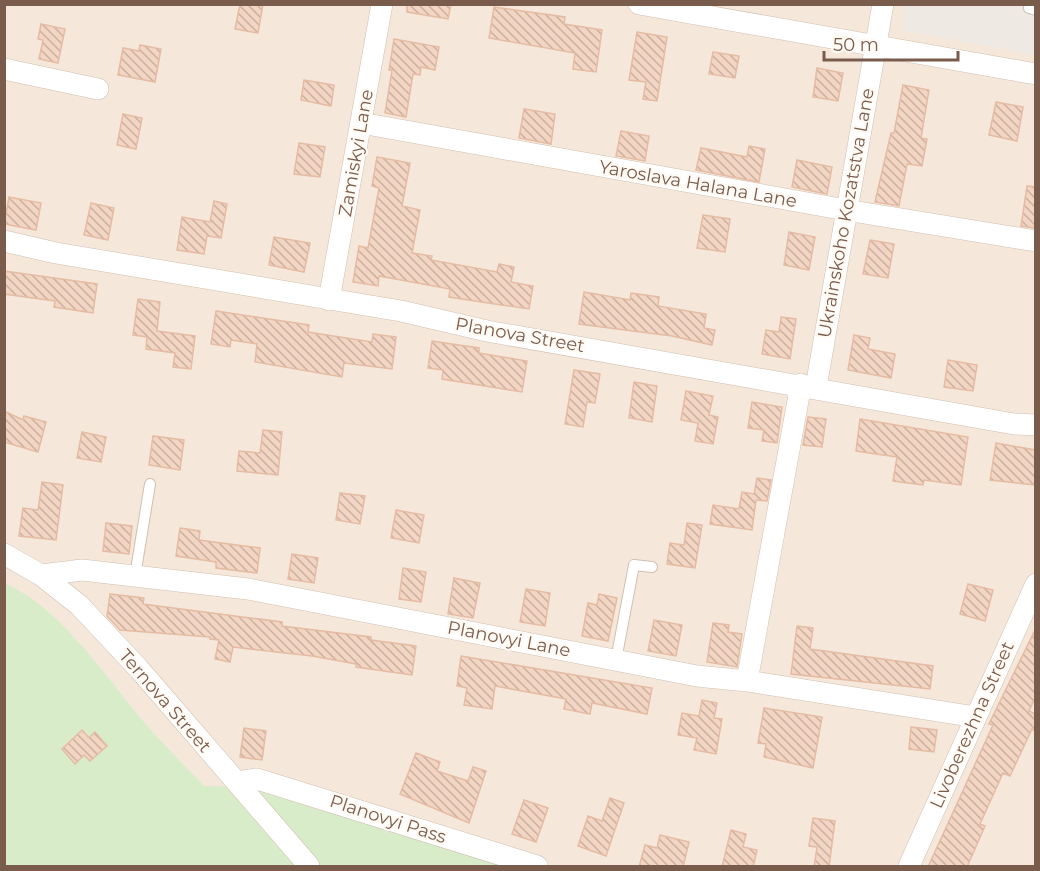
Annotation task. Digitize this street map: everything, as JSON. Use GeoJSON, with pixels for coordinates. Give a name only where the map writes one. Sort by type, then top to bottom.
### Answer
{"type":"FeatureCollection","features":[{"type":"Feature","properties":{"kind":"street","name":"Zamiskyi Lane"},"geometry":{"type":"LineString","coordinates":[[329,300],[382,4]]}},
{"type":"Feature","properties":{"kind":"street"},"geometry":{"type":"LineString","coordinates":[[639,4],[1035,74]]}},
{"type":"Feature","properties":{"kind":"street","name":"Ukrainskoho Kozatstva Lane"},"geometry":{"type":"LineString","coordinates":[[747,681],[846,210],[883,4]]}},
{"type":"Feature","properties":{"kind":"street"},"geometry":{"type":"LineString","coordinates":[[4,69],[98,89]]}},
{"type":"Feature","properties":{"kind":"street","name":"Yaroslava Halana Lane"},"geometry":{"type":"LineString","coordinates":[[361,123],[846,210],[1035,241]]}},
{"type":"Feature","properties":{"kind":"street","name":"Planova Street"},"geometry":{"type":"LineString","coordinates":[[4,241],[56,254],[401,311],[487,330],[1014,424],[1035,425]]}},
{"type":"Feature","properties":{"kind":"street","name":"Ternova Street"},"geometry":{"type":"LineString","coordinates":[[4,554],[41,575],[80,605],[309,867]]}},
{"type":"Feature","properties":{"kind":"street","name":"Planovyi Lane"},"geometry":{"type":"LineString","coordinates":[[41,575],[49,572],[82,570],[248,589],[697,676],[747,681],[976,717]]}},
{"type":"Feature","properties":{"kind":"street","name":"Livoberezhna Street"},"geometry":{"type":"LineString","coordinates":[[909,867],[1035,584]]}},
{"type":"Feature","properties":{"kind":"street","name":"Planovyi Pass"},"geometry":{"type":"LineString","coordinates":[[237,782],[257,778],[537,867]]}},
{"type":"Feature","properties":{"kind":"lane"},"geometry":{"type":"LineString","coordinates":[[1030,4],[1029,8],[1035,10]]}},
{"type":"Feature","properties":{"kind":"lane"},"geometry":{"type":"LineString","coordinates":[[135,576],[150,484]]}},
{"type":"Feature","properties":{"kind":"lane"},"geometry":{"type":"LineString","coordinates":[[616,660],[633,565],[652,567]]}},
{"type":"Feature","properties":{"kind":"shaded area"},"geometry":{"type":"Polygon","coordinates":[[[5,5],[1035,5],[1035,866],[5,866],[5,5]]]}},
{"type":"Feature","properties":{"kind":"shaded area"},"geometry":{"type":"Polygon","coordinates":[[[906,5],[1035,5],[1035,55],[901,30],[906,5]]]}},
{"type":"Feature","properties":{"kind":"green space"},"geometry":{"type":"Polygon","coordinates":[[[4,583],[24,593],[42,607],[78,641],[146,724],[204,786],[254,787],[512,866],[5,866],[4,583]]]}},
{"type":"Feature","properties":{"kind":"building"},"geometry":{"type":"Polygon","coordinates":[[[240,4],[263,4],[258,33],[235,29],[240,4]]]}},
{"type":"Feature","properties":{"kind":"building"},"geometry":{"type":"Polygon","coordinates":[[[407,4],[451,4],[448,19],[407,12],[407,4]]]}},
{"type":"Feature","properties":{"kind":"building"},"geometry":{"type":"Polygon","coordinates":[[[494,7],[565,17],[564,24],[602,30],[596,72],[573,69],[575,53],[489,38],[494,7]]]}},
{"type":"Feature","properties":{"kind":"building"},"geometry":{"type":"Polygon","coordinates":[[[41,24],[65,29],[58,63],[39,59],[43,40],[38,39],[41,24]]]}},
{"type":"Feature","properties":{"kind":"building"},"geometry":{"type":"Polygon","coordinates":[[[637,32],[667,37],[657,101],[643,99],[646,82],[629,80],[637,32]]]}},
{"type":"Feature","properties":{"kind":"building"},"geometry":{"type":"Polygon","coordinates":[[[394,39],[439,47],[435,70],[421,67],[420,75],[413,74],[406,117],[385,113],[394,39]]]}},
{"type":"Feature","properties":{"kind":"building"},"geometry":{"type":"Polygon","coordinates":[[[140,45],[161,49],[155,82],[118,75],[123,48],[139,51],[140,45]]]}},
{"type":"Feature","properties":{"kind":"building"},"geometry":{"type":"Polygon","coordinates":[[[713,52],[739,56],[735,78],[709,74],[713,52]]]}},
{"type":"Feature","properties":{"kind":"building"},"geometry":{"type":"Polygon","coordinates":[[[817,68],[843,73],[838,101],[813,97],[817,68]]]}},
{"type":"Feature","properties":{"kind":"building"},"geometry":{"type":"Polygon","coordinates":[[[304,80],[334,85],[331,106],[301,100],[304,80]]]}},
{"type":"Feature","properties":{"kind":"building"},"geometry":{"type":"Polygon","coordinates":[[[903,85],[929,90],[921,138],[927,139],[922,166],[907,164],[899,206],[875,202],[891,133],[894,133],[903,85]]]}},
{"type":"Feature","properties":{"kind":"building"},"geometry":{"type":"Polygon","coordinates":[[[996,102],[1023,107],[1017,141],[989,135],[996,102]]]}},
{"type":"Feature","properties":{"kind":"building"},"geometry":{"type":"Polygon","coordinates":[[[524,109],[555,114],[551,144],[519,138],[524,109]]]}},
{"type":"Feature","properties":{"kind":"building"},"geometry":{"type":"Polygon","coordinates":[[[123,114],[142,118],[136,149],[117,145],[123,114]]]}},
{"type":"Feature","properties":{"kind":"building"},"geometry":{"type":"Polygon","coordinates":[[[621,131],[649,136],[645,161],[616,156],[621,131]]]}},
{"type":"Feature","properties":{"kind":"building"},"geometry":{"type":"Polygon","coordinates":[[[299,143],[325,147],[320,177],[294,174],[299,143]]]}},
{"type":"Feature","properties":{"kind":"building"},"geometry":{"type":"Polygon","coordinates":[[[749,146],[765,149],[759,182],[696,170],[701,148],[747,157],[749,146]]]}},
{"type":"Feature","properties":{"kind":"building"},"geometry":{"type":"Polygon","coordinates":[[[377,157],[410,163],[402,206],[420,210],[412,253],[432,256],[431,260],[497,272],[499,264],[514,267],[511,282],[533,286],[529,309],[449,297],[450,289],[379,276],[378,286],[353,282],[359,246],[368,248],[379,188],[372,186],[377,157]]]}},
{"type":"Feature","properties":{"kind":"building"},"geometry":{"type":"Polygon","coordinates":[[[797,160],[832,167],[827,194],[792,187],[797,160]]]}},
{"type":"Feature","properties":{"kind":"building"},"geometry":{"type":"Polygon","coordinates":[[[1027,186],[1035,187],[1035,228],[1021,226],[1027,186]]]}},
{"type":"Feature","properties":{"kind":"building"},"geometry":{"type":"Polygon","coordinates":[[[9,197],[41,203],[36,230],[4,224],[9,197]]]}},
{"type":"Feature","properties":{"kind":"building"},"geometry":{"type":"Polygon","coordinates":[[[214,201],[227,204],[221,238],[207,236],[204,254],[177,250],[182,217],[210,222],[214,201]]]}},
{"type":"Feature","properties":{"kind":"building"},"geometry":{"type":"Polygon","coordinates":[[[91,203],[114,208],[108,240],[84,235],[91,203]]]}},
{"type":"Feature","properties":{"kind":"building"},"geometry":{"type":"Polygon","coordinates":[[[703,215],[730,219],[725,252],[697,248],[703,215]]]}},
{"type":"Feature","properties":{"kind":"building"},"geometry":{"type":"Polygon","coordinates":[[[789,232],[815,237],[809,270],[784,265],[789,232]]]}},
{"type":"Feature","properties":{"kind":"building"},"geometry":{"type":"Polygon","coordinates":[[[274,237],[310,243],[304,272],[269,265],[274,237]]]}},
{"type":"Feature","properties":{"kind":"building"},"geometry":{"type":"Polygon","coordinates":[[[870,240],[894,244],[888,278],[863,274],[870,240]]]}},
{"type":"Feature","properties":{"kind":"building"},"geometry":{"type":"Polygon","coordinates":[[[4,271],[97,284],[93,313],[54,307],[55,301],[4,294],[4,271]]]}},
{"type":"Feature","properties":{"kind":"building"},"geometry":{"type":"Polygon","coordinates":[[[584,292],[630,300],[631,293],[659,297],[658,306],[706,314],[704,328],[715,330],[712,345],[672,336],[579,324],[584,292]]]}},
{"type":"Feature","properties":{"kind":"building"},"geometry":{"type":"Polygon","coordinates":[[[138,299],[160,302],[157,331],[195,336],[191,369],[173,367],[175,353],[146,349],[147,337],[133,335],[138,299]]]}},
{"type":"Feature","properties":{"kind":"building"},"geometry":{"type":"Polygon","coordinates":[[[216,311],[309,325],[308,332],[372,342],[373,334],[396,337],[392,369],[344,363],[342,377],[255,362],[257,344],[231,340],[230,347],[211,344],[216,311]]]}},
{"type":"Feature","properties":{"kind":"building"},"geometry":{"type":"Polygon","coordinates":[[[781,317],[796,319],[790,359],[762,354],[766,330],[779,332],[781,317]]]}},
{"type":"Feature","properties":{"kind":"building"},"geometry":{"type":"Polygon","coordinates":[[[854,335],[870,338],[868,349],[895,354],[891,378],[848,370],[854,335]]]}},
{"type":"Feature","properties":{"kind":"building"},"geometry":{"type":"Polygon","coordinates":[[[432,341],[479,348],[479,353],[527,361],[522,392],[442,379],[443,370],[428,368],[432,341]]]}},
{"type":"Feature","properties":{"kind":"building"},"geometry":{"type":"Polygon","coordinates":[[[948,360],[977,365],[973,391],[944,387],[948,360]]]}},
{"type":"Feature","properties":{"kind":"building"},"geometry":{"type":"Polygon","coordinates":[[[574,370],[600,374],[595,403],[587,402],[583,427],[565,424],[574,370]]]}},
{"type":"Feature","properties":{"kind":"building"},"geometry":{"type":"Polygon","coordinates":[[[634,382],[657,386],[652,422],[629,418],[634,382]]]}},
{"type":"Feature","properties":{"kind":"building"},"geometry":{"type":"Polygon","coordinates":[[[686,391],[713,396],[709,415],[718,417],[713,444],[695,441],[698,423],[681,420],[686,391]]]}},
{"type":"Feature","properties":{"kind":"building"},"geometry":{"type":"Polygon","coordinates":[[[752,402],[782,407],[777,443],[762,441],[764,430],[748,428],[752,402]]]}},
{"type":"Feature","properties":{"kind":"building"},"geometry":{"type":"Polygon","coordinates":[[[4,411],[23,420],[24,416],[46,422],[38,452],[4,442],[4,411]]]}},
{"type":"Feature","properties":{"kind":"building"},"geometry":{"type":"Polygon","coordinates":[[[808,417],[826,419],[822,447],[803,445],[808,417]]]}},
{"type":"Feature","properties":{"kind":"building"},"geometry":{"type":"Polygon","coordinates":[[[860,419],[968,437],[961,485],[924,480],[923,485],[893,481],[897,457],[856,451],[860,419]]]}},
{"type":"Feature","properties":{"kind":"building"},"geometry":{"type":"Polygon","coordinates":[[[263,430],[282,432],[278,475],[237,471],[239,451],[260,453],[263,430]]]}},
{"type":"Feature","properties":{"kind":"building"},"geometry":{"type":"Polygon","coordinates":[[[82,432],[106,437],[101,462],[77,458],[82,432]]]}},
{"type":"Feature","properties":{"kind":"building"},"geometry":{"type":"Polygon","coordinates":[[[153,436],[184,440],[180,470],[149,465],[153,436]]]}},
{"type":"Feature","properties":{"kind":"building"},"geometry":{"type":"Polygon","coordinates":[[[996,443],[1035,450],[1035,485],[990,480],[996,443]]]}},
{"type":"Feature","properties":{"kind":"building"},"geometry":{"type":"Polygon","coordinates":[[[757,478],[771,480],[767,501],[756,500],[752,530],[710,524],[713,505],[739,509],[742,492],[754,494],[757,478]]]}},
{"type":"Feature","properties":{"kind":"building"},"geometry":{"type":"Polygon","coordinates":[[[42,482],[63,485],[56,540],[19,536],[23,508],[38,510],[42,482]]]}},
{"type":"Feature","properties":{"kind":"building"},"geometry":{"type":"Polygon","coordinates":[[[340,493],[365,496],[360,524],[336,520],[340,493]]]}},
{"type":"Feature","properties":{"kind":"building"},"geometry":{"type":"Polygon","coordinates":[[[396,510],[424,515],[419,543],[391,538],[396,510]]]}},
{"type":"Feature","properties":{"kind":"building"},"geometry":{"type":"Polygon","coordinates":[[[106,523],[132,526],[129,554],[103,551],[106,523]]]}},
{"type":"Feature","properties":{"kind":"building"},"geometry":{"type":"Polygon","coordinates":[[[687,523],[702,525],[695,568],[667,564],[670,543],[684,545],[687,523]]]}},
{"type":"Feature","properties":{"kind":"building"},"geometry":{"type":"Polygon","coordinates":[[[180,528],[200,531],[199,540],[260,548],[257,573],[216,568],[216,562],[176,556],[180,528]]]}},
{"type":"Feature","properties":{"kind":"building"},"geometry":{"type":"Polygon","coordinates":[[[292,554],[318,558],[314,583],[288,579],[292,554]]]}},
{"type":"Feature","properties":{"kind":"building"},"geometry":{"type":"Polygon","coordinates":[[[403,568],[426,572],[421,602],[399,599],[403,568]]]}},
{"type":"Feature","properties":{"kind":"building"},"geometry":{"type":"Polygon","coordinates":[[[454,578],[480,583],[473,618],[448,614],[454,578]]]}},
{"type":"Feature","properties":{"kind":"building"},"geometry":{"type":"Polygon","coordinates":[[[968,584],[993,590],[985,621],[960,614],[968,584]]]}},
{"type":"Feature","properties":{"kind":"building"},"geometry":{"type":"Polygon","coordinates":[[[526,589],[550,593],[545,626],[520,622],[526,589]]]}},
{"type":"Feature","properties":{"kind":"building"},"geometry":{"type":"Polygon","coordinates":[[[110,594],[144,598],[143,604],[282,622],[282,626],[371,637],[371,640],[416,646],[412,675],[356,667],[356,664],[312,656],[233,647],[230,662],[215,659],[219,640],[210,639],[210,637],[120,630],[107,616],[110,594]]]}},
{"type":"Feature","properties":{"kind":"building"},"geometry":{"type":"Polygon","coordinates":[[[599,594],[617,598],[608,641],[582,636],[588,603],[597,605],[599,594]]]}},
{"type":"Feature","properties":{"kind":"building"},"geometry":{"type":"Polygon","coordinates":[[[654,620],[682,625],[676,656],[648,651],[654,620]]]}},
{"type":"Feature","properties":{"kind":"building"},"geometry":{"type":"Polygon","coordinates":[[[713,623],[729,625],[728,632],[742,634],[737,667],[707,662],[713,623]]]}},
{"type":"Feature","properties":{"kind":"building"},"geometry":{"type":"Polygon","coordinates":[[[797,626],[813,628],[810,649],[933,666],[930,689],[791,674],[797,626]]]}},
{"type":"Feature","properties":{"kind":"building"},"geometry":{"type":"Polygon","coordinates":[[[1035,630],[1035,698],[1029,711],[1035,714],[1035,731],[1032,729],[1010,776],[1003,773],[980,824],[985,826],[967,867],[928,867],[993,725],[989,724],[1035,630]]]}},
{"type":"Feature","properties":{"kind":"building"},"geometry":{"type":"Polygon","coordinates":[[[461,656],[652,688],[647,714],[592,703],[590,714],[564,709],[566,699],[495,686],[492,709],[464,705],[467,688],[457,686],[461,656]]]}},
{"type":"Feature","properties":{"kind":"building"},"geometry":{"type":"Polygon","coordinates":[[[702,700],[717,703],[714,718],[722,719],[716,754],[694,750],[697,738],[678,735],[682,713],[699,716],[702,700]]]}},
{"type":"Feature","properties":{"kind":"building"},"geometry":{"type":"Polygon","coordinates":[[[764,708],[822,717],[813,768],[764,757],[766,744],[758,743],[764,708]]]}},
{"type":"Feature","properties":{"kind":"building"},"geometry":{"type":"Polygon","coordinates":[[[911,727],[937,730],[934,752],[909,749],[911,727]]]}},
{"type":"Feature","properties":{"kind":"building"},"geometry":{"type":"Polygon","coordinates":[[[244,728],[266,731],[262,760],[240,757],[244,728]]]}},
{"type":"Feature","properties":{"kind":"building"},"geometry":{"type":"Polygon","coordinates":[[[82,730],[89,738],[95,732],[107,746],[90,761],[84,755],[75,764],[62,749],[82,730]]]}},
{"type":"Feature","properties":{"kind":"building"},"geometry":{"type":"Polygon","coordinates":[[[416,753],[440,762],[437,771],[468,781],[473,767],[486,771],[469,823],[400,794],[416,753]]]}},
{"type":"Feature","properties":{"kind":"building"},"geometry":{"type":"Polygon","coordinates":[[[610,798],[624,803],[606,856],[578,846],[588,816],[602,821],[610,798]]]}},
{"type":"Feature","properties":{"kind":"building"},"geometry":{"type":"Polygon","coordinates":[[[524,800],[548,808],[536,842],[512,834],[524,800]]]}},
{"type":"Feature","properties":{"kind":"building"},"geometry":{"type":"Polygon","coordinates":[[[813,818],[835,821],[829,867],[814,867],[817,847],[809,846],[813,818]]]}},
{"type":"Feature","properties":{"kind":"building"},"geometry":{"type":"Polygon","coordinates":[[[731,830],[746,834],[743,847],[757,850],[753,867],[722,867],[731,830]]]}},
{"type":"Feature","properties":{"kind":"building"},"geometry":{"type":"Polygon","coordinates":[[[660,835],[689,842],[683,867],[639,867],[645,845],[657,848],[660,835]]]}}]}
